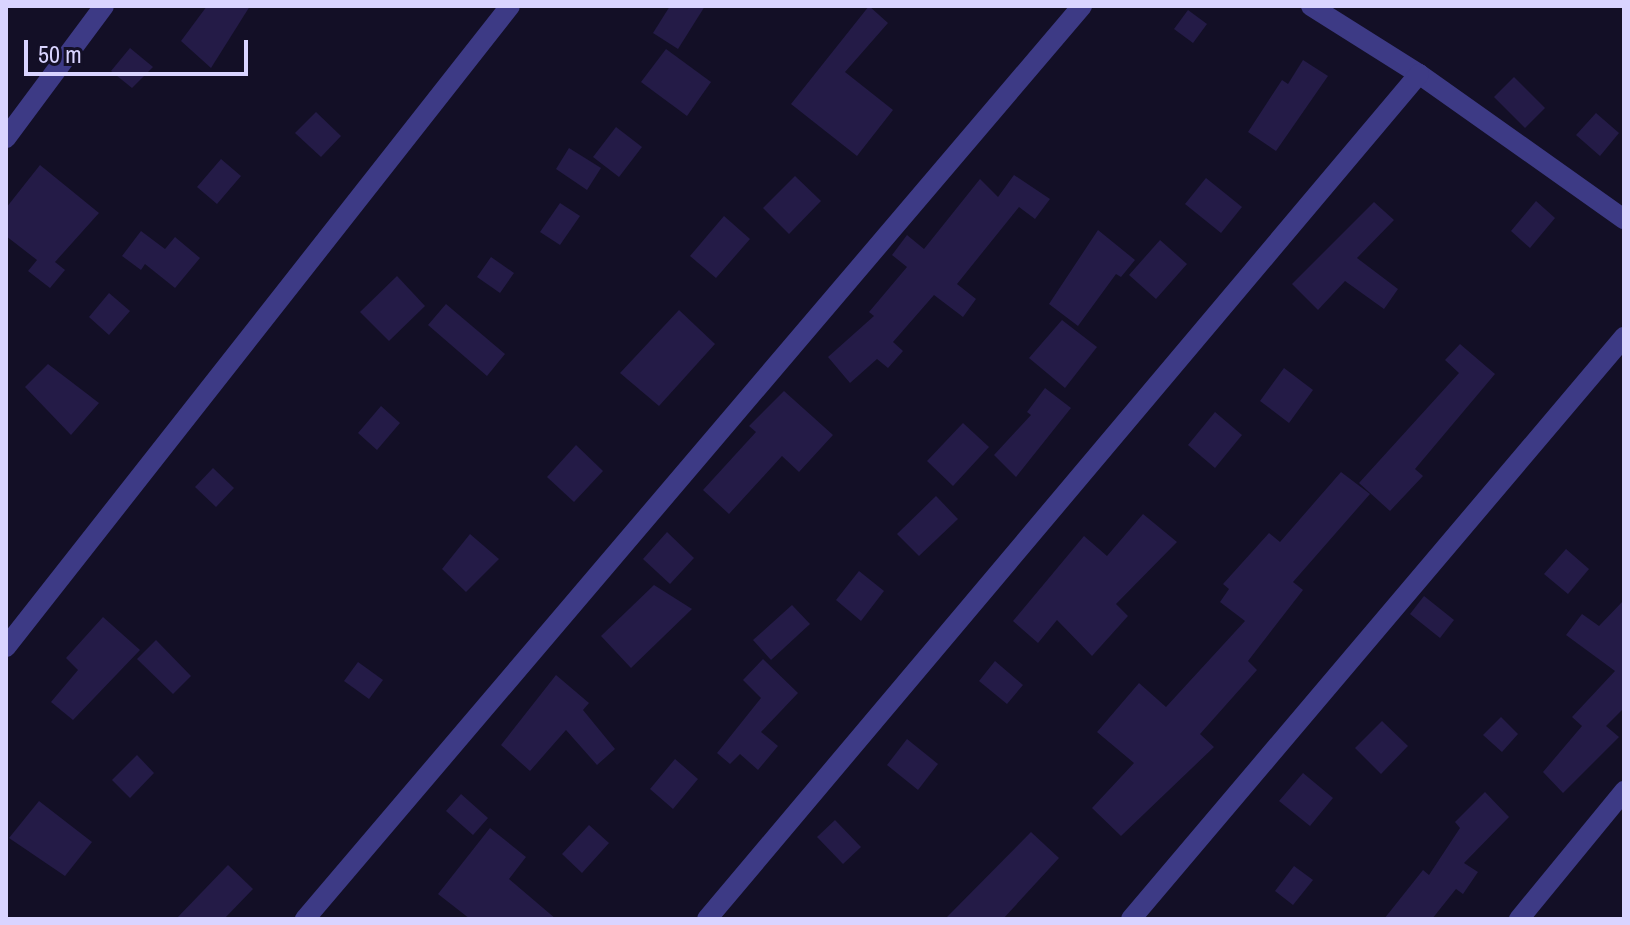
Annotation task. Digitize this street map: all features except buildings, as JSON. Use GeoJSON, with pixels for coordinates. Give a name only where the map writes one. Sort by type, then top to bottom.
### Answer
{"type":"FeatureCollection","features":[{"type":"Feature","properties":{"kind":"street"},"geometry":{"type":"LineString","coordinates":[[6,138],[104,6]]}},
{"type":"Feature","properties":{"kind":"street"},"geometry":{"type":"LineString","coordinates":[[6,647],[510,6]]}},
{"type":"Feature","properties":{"kind":"street"},"geometry":{"type":"LineString","coordinates":[[305,919],[1082,6]]}},
{"type":"Feature","properties":{"kind":"street"},"geometry":{"type":"LineString","coordinates":[[1311,6],[1419,74],[1624,219]]}},
{"type":"Feature","properties":{"kind":"street"},"geometry":{"type":"LineString","coordinates":[[707,919],[1419,74]]}},
{"type":"Feature","properties":{"kind":"street"},"geometry":{"type":"LineString","coordinates":[[1131,919],[1624,337]]}},
{"type":"Feature","properties":{"kind":"street"},"geometry":{"type":"LineString","coordinates":[[1519,919],[1624,791]]}}]}
